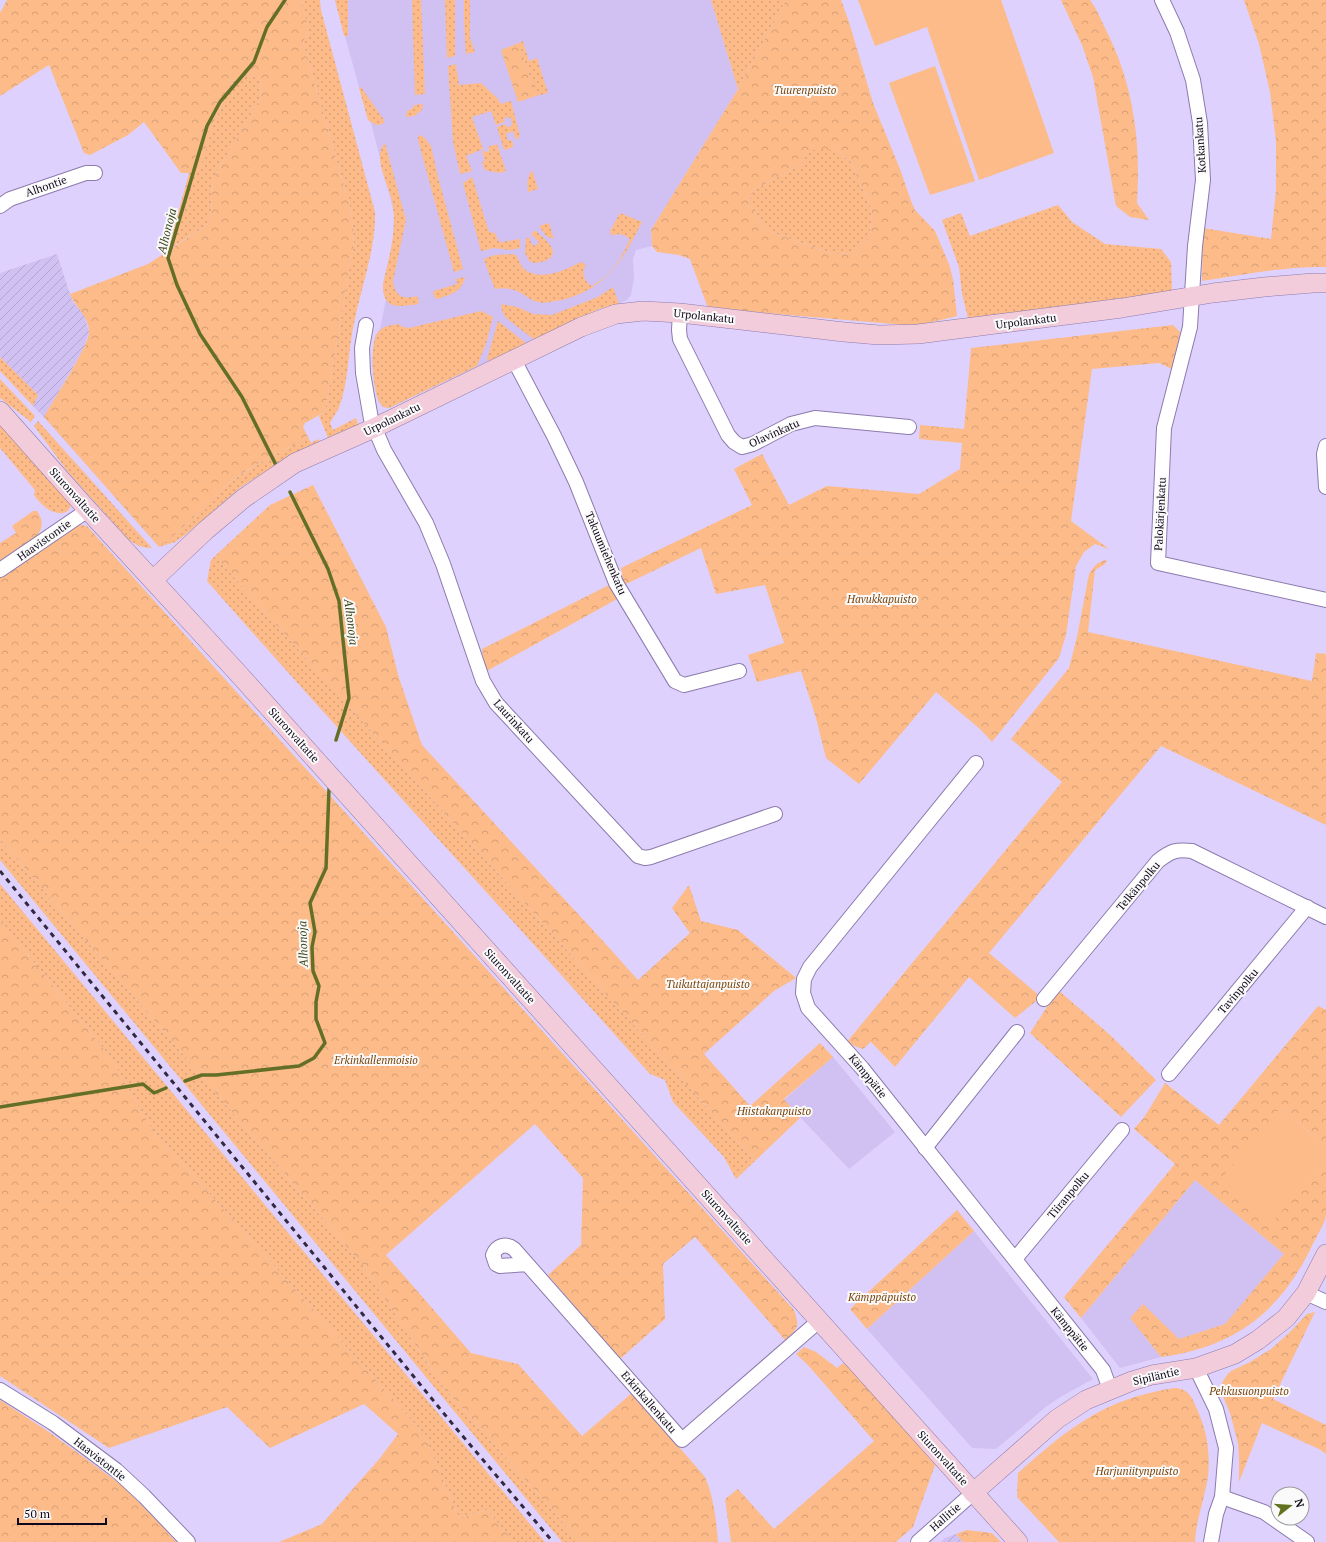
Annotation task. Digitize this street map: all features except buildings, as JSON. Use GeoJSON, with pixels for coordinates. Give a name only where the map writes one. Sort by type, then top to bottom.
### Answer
{"type":"FeatureCollection","features":[{"type":"Feature","properties":{"kind":"main road","name":"Urpolankatu"},"geometry":{"type":"LineString","coordinates":[[153,580],[206,530],[244,498],[295,463],[374,428],[581,327],[616,314],[643,311],[680,313],[844,332],[918,334],[1122,308],[1191,296],[1264,287],[1313,283],[1326,284]]}},
{"type":"Feature","properties":{"kind":"main road","name":"Siuronvaltatie"},"geometry":{"type":"LineString","coordinates":[[0,411],[820,1320],[1018,1542]]}},
{"type":"Feature","properties":{"kind":"main road","name":"Sipiläntie"},"geometry":{"type":"LineString","coordinates":[[973,1493],[1057,1419],[1086,1400],[1110,1389],[1152,1375],[1196,1368],[1235,1354],[1258,1340],[1286,1318],[1306,1293],[1326,1254]]}},
{"type":"Feature","properties":{"kind":"street","name":"Kotkankatu"},"geometry":{"type":"LineString","coordinates":[[1162,0],[1177,32],[1189,68],[1200,123],[1203,180],[1191,296]]}},
{"type":"Feature","properties":{"kind":"street","name":"Alhontie"},"geometry":{"type":"LineString","coordinates":[[0,206],[10,199],[86,173],[95,173]]}},
{"type":"Feature","properties":{"kind":"street","name":"Palokärjenkatu"},"geometry":{"type":"LineString","coordinates":[[1191,296],[1188,338],[1164,428],[1158,563],[1326,600]]}},
{"type":"Feature","properties":{"kind":"street","name":"Olavinkatu"},"geometry":{"type":"LineString","coordinates":[[680,313],[680,339],[728,435],[734,442],[742,447],[753,444],[791,424],[815,418],[909,427]]}},
{"type":"Feature","properties":{"kind":"street","name":"Laurinkatu"},"geometry":{"type":"LineString","coordinates":[[366,325],[362,348],[363,373],[366,398],[374,428],[384,450],[426,523],[443,564],[483,681],[496,703],[638,856],[645,858],[651,857],[775,814]]}},
{"type":"Feature","properties":{"kind":"street","name":"Takuumiehenkatu"},"geometry":{"type":"LineString","coordinates":[[514,360],[576,482],[616,583],[675,681],[684,685],[739,671]]}},
{"type":"Feature","properties":{"kind":"street"},"geometry":{"type":"LineString","coordinates":[[1326,446],[1324,454],[1326,487]]}},
{"type":"Feature","properties":{"kind":"street","name":"Haavistontie"},"geometry":{"type":"LineString","coordinates":[[0,570],[88,510]]}},
{"type":"Feature","properties":{"kind":"street","name":"Kämppätie"},"geometry":{"type":"LineString","coordinates":[[976,763],[810,967],[804,979],[803,994],[808,1008],[862,1068],[1103,1370],[1110,1389]]}},
{"type":"Feature","properties":{"kind":"street","name":"Telkänpolku"},"geometry":{"type":"LineString","coordinates":[[1044,999],[1158,862],[1168,853],[1180,850],[1192,851],[1326,917]]}},
{"type":"Feature","properties":{"kind":"street","name":"Tavinpolku"},"geometry":{"type":"LineString","coordinates":[[1169,1074],[1307,907]]}},
{"type":"Feature","properties":{"kind":"street"},"geometry":{"type":"LineString","coordinates":[[925,1148],[1017,1032]]}},
{"type":"Feature","properties":{"kind":"street","name":"Tiiranpolku"},"geometry":{"type":"LineString","coordinates":[[1015,1259],[1122,1130]]}},
{"type":"Feature","properties":{"kind":"street","name":"Erkinkallenkatu"},"geometry":{"type":"LineString","coordinates":[[527,1264],[682,1440],[820,1320]]}},
{"type":"Feature","properties":{"kind":"street"},"geometry":{"type":"LineString","coordinates":[[1306,1293],[1326,1302]]}},
{"type":"Feature","properties":{"kind":"street"},"geometry":{"type":"LineString","coordinates":[[1196,1368],[1216,1409],[1226,1448],[1222,1497],[1216,1514],[1211,1542]]}},
{"type":"Feature","properties":{"kind":"street","name":"Haavistontie"},"geometry":{"type":"LineString","coordinates":[[0,1390],[53,1423],[116,1470],[144,1496],[188,1542]]}},
{"type":"Feature","properties":{"kind":"street","name":"Hallitie"},"geometry":{"type":"LineString","coordinates":[[918,1542],[973,1493]]}},
{"type":"Feature","properties":{"kind":"street"},"geometry":{"type":"LineString","coordinates":[[1222,1497],[1264,1512],[1307,1542]]}},
{"type":"Feature","properties":{"kind":"shaded area"},"geometry":{"type":"Polygon","coordinates":[[[335,0],[711,0],[738,89],[651,230],[652,246],[636,250],[633,259],[634,278],[631,295],[627,300],[619,304],[599,309],[389,408],[383,407],[378,401],[372,361],[375,336],[380,329],[386,299],[383,291],[383,284],[393,240],[394,213],[371,123],[367,116],[335,0]]]}},
{"type":"Feature","properties":{"kind":"shaded area"},"geometry":{"type":"Polygon","coordinates":[[[57,254],[73,302],[84,314],[89,332],[83,350],[44,417],[33,406],[37,395],[0,357],[0,273],[57,254]]]}},
{"type":"Feature","properties":{"kind":"shaded area"},"geometry":{"type":"Polygon","coordinates":[[[833,1057],[895,1132],[849,1169],[784,1100],[833,1057]]]}},
{"type":"Feature","properties":{"kind":"shaded area"},"geometry":{"type":"Polygon","coordinates":[[[1195,1180],[1284,1254],[1226,1324],[1179,1339],[1143,1305],[1130,1318],[1161,1357],[1120,1368],[1081,1318],[1195,1180]]]}},
{"type":"Feature","properties":{"kind":"shaded area"},"geometry":{"type":"Polygon","coordinates":[[[974,1231],[1093,1379],[1047,1406],[996,1449],[972,1448],[867,1329],[974,1231]]]}},
{"type":"Feature","properties":{"kind":"shaded area"},"geometry":{"type":"Polygon","coordinates":[[[956,1534],[963,1542],[940,1542],[945,1538],[956,1534]]]}},
{"type":"Feature","properties":{"kind":"green space"},"geometry":{"type":"Polygon","coordinates":[[[7,0],[301,0],[309,31],[303,42],[351,210],[354,242],[325,412],[305,423],[303,427],[308,437],[263,461],[231,481],[192,519],[159,547],[44,417],[77,361],[89,332],[87,321],[70,294],[148,264],[207,225],[211,214],[213,178],[260,99],[261,81],[250,74],[232,81],[214,122],[199,173],[181,173],[144,122],[128,135],[90,155],[84,153],[49,65],[0,96],[0,13],[7,0]]]}},
{"type":"Feature","properties":{"kind":"green space"},"geometry":{"type":"Polygon","coordinates":[[[301,0],[320,0],[321,10],[375,212],[375,226],[371,254],[354,323],[343,395],[339,407],[330,423],[333,430],[356,418],[358,425],[328,438],[319,416],[325,412],[354,242],[351,210],[303,42],[309,31],[301,0]]]}},
{"type":"Feature","properties":{"kind":"green space"},"geometry":{"type":"Polygon","coordinates":[[[335,0],[348,0],[348,36],[344,36],[335,0]]]}},
{"type":"Feature","properties":{"kind":"green space"},"geometry":{"type":"Polygon","coordinates":[[[412,0],[421,0],[425,94],[415,95],[412,0]]]}},
{"type":"Feature","properties":{"kind":"green space"},"geometry":{"type":"Polygon","coordinates":[[[445,0],[455,0],[455,56],[447,58],[445,0]]]}},
{"type":"Feature","properties":{"kind":"green space"},"geometry":{"type":"Polygon","coordinates":[[[464,0],[470,0],[470,38],[475,52],[466,54],[464,20],[464,0]]]}},
{"type":"Feature","properties":{"kind":"green space"},"geometry":{"type":"Polygon","coordinates":[[[711,0],[786,0],[738,89],[711,0]]]}},
{"type":"Feature","properties":{"kind":"green space","name":"Tuurenpuisto"},"geometry":{"type":"Polygon","coordinates":[[[786,0],[841,0],[873,103],[900,169],[911,201],[915,210],[935,231],[949,264],[953,279],[957,316],[916,326],[708,308],[690,259],[679,255],[657,252],[652,246],[651,230],[738,89],[786,0]],[[808,150],[801,165],[755,189],[748,202],[768,231],[833,254],[854,253],[870,237],[872,210],[851,162],[836,150],[808,150]]]}},
{"type":"Feature","properties":{"kind":"green space"},"geometry":{"type":"Polygon","coordinates":[[[858,0],[1001,0],[1054,153],[979,180],[927,27],[875,46],[858,0]]]}},
{"type":"Feature","properties":{"kind":"green space"},"geometry":{"type":"Polygon","coordinates":[[[1061,0],[1090,0],[1095,7],[1116,51],[1134,115],[1138,158],[1137,203],[1149,220],[1130,217],[1116,206],[1093,77],[1082,45],[1061,0]]]}},
{"type":"Feature","properties":{"kind":"green space"},"geometry":{"type":"Polygon","coordinates":[[[1244,0],[1326,0],[1326,267],[1280,269],[1202,281],[1203,228],[1271,239],[1276,190],[1276,141],[1270,92],[1259,44],[1244,0]]]}},
{"type":"Feature","properties":{"kind":"green space"},"geometry":{"type":"Polygon","coordinates":[[[523,41],[529,61],[537,58],[548,93],[536,96],[519,43],[523,41]]]}},
{"type":"Feature","properties":{"kind":"green space"},"geometry":{"type":"Polygon","coordinates":[[[519,43],[536,96],[518,102],[501,50],[519,43]]]}},
{"type":"Feature","properties":{"kind":"green space"},"geometry":{"type":"Polygon","coordinates":[[[456,64],[459,85],[481,83],[497,98],[501,104],[511,101],[520,136],[516,140],[513,131],[506,134],[508,141],[511,140],[513,143],[513,147],[504,150],[497,127],[505,124],[507,127],[510,127],[512,124],[511,118],[507,117],[504,119],[504,122],[496,125],[491,111],[472,117],[483,149],[466,156],[472,171],[460,174],[453,141],[448,66],[456,64]]]}},
{"type":"Feature","properties":{"kind":"green space"},"geometry":{"type":"Polygon","coordinates":[[[935,66],[975,181],[930,195],[889,83],[935,66]]]}},
{"type":"Feature","properties":{"kind":"green space"},"geometry":{"type":"Polygon","coordinates":[[[250,74],[261,81],[260,99],[213,178],[211,214],[207,225],[168,250],[189,173],[199,172],[214,122],[232,81],[250,74]]]}},
{"type":"Feature","properties":{"kind":"green space"},"geometry":{"type":"Polygon","coordinates":[[[361,87],[384,120],[383,124],[376,125],[368,120],[359,88],[361,87]]]}},
{"type":"Feature","properties":{"kind":"green space"},"geometry":{"type":"Polygon","coordinates":[[[423,104],[422,110],[414,116],[406,117],[407,111],[413,108],[414,105],[423,104]]]}},
{"type":"Feature","properties":{"kind":"green space"},"geometry":{"type":"Polygon","coordinates":[[[418,135],[424,137],[431,146],[463,269],[454,272],[418,140],[418,135]]]}},
{"type":"Feature","properties":{"kind":"green space"},"geometry":{"type":"Polygon","coordinates":[[[385,143],[406,220],[393,281],[394,286],[395,290],[400,296],[417,296],[419,302],[418,304],[404,306],[393,305],[385,299],[383,292],[383,284],[392,243],[394,222],[392,201],[380,163],[381,149],[385,143]]]}},
{"type":"Feature","properties":{"kind":"green space"},"geometry":{"type":"Polygon","coordinates":[[[497,144],[506,171],[500,173],[485,170],[482,162],[485,161],[482,151],[489,152],[488,147],[497,144]]]}},
{"type":"Feature","properties":{"kind":"green space"},"geometry":{"type":"Polygon","coordinates":[[[808,150],[836,150],[851,162],[872,210],[870,237],[854,253],[833,254],[768,231],[748,202],[755,189],[801,165],[808,150]]]}},
{"type":"Feature","properties":{"kind":"green space"},"geometry":{"type":"Polygon","coordinates":[[[532,170],[538,189],[528,192],[529,175],[532,170]]]}},
{"type":"Feature","properties":{"kind":"green space"},"geometry":{"type":"Polygon","coordinates":[[[472,177],[489,232],[495,233],[499,242],[520,239],[520,248],[510,250],[494,248],[481,251],[463,183],[472,177]]]}},
{"type":"Feature","properties":{"kind":"green space"},"geometry":{"type":"Polygon","coordinates":[[[1058,205],[1072,222],[1105,244],[1161,249],[1171,262],[1172,291],[1099,304],[968,318],[962,294],[959,267],[942,220],[961,213],[970,236],[1058,205]]]}},
{"type":"Feature","properties":{"kind":"green space"},"geometry":{"type":"Polygon","coordinates":[[[620,213],[642,222],[628,249],[611,271],[623,254],[630,239],[624,235],[611,235],[610,231],[620,213]]]}},
{"type":"Feature","properties":{"kind":"green space"},"geometry":{"type":"Polygon","coordinates":[[[549,223],[554,239],[546,236],[539,226],[549,223]]]}},
{"type":"Feature","properties":{"kind":"green space"},"geometry":{"type":"Polygon","coordinates":[[[536,231],[549,243],[553,254],[548,260],[534,263],[530,262],[525,253],[526,238],[529,237],[531,243],[535,246],[539,242],[531,234],[536,231]]]}},
{"type":"Feature","properties":{"kind":"green space"},"geometry":{"type":"Polygon","coordinates":[[[514,254],[524,269],[538,275],[545,275],[560,271],[581,262],[586,265],[584,268],[584,277],[587,282],[592,286],[611,271],[602,281],[577,295],[562,300],[544,303],[538,302],[512,289],[495,289],[484,259],[496,255],[514,254]]]}},
{"type":"Feature","properties":{"kind":"green space"},"geometry":{"type":"Polygon","coordinates":[[[465,277],[461,286],[455,292],[437,299],[435,298],[433,293],[434,291],[457,284],[456,279],[465,277]]]}},
{"type":"Feature","properties":{"kind":"green space"},"geometry":{"type":"Polygon","coordinates":[[[613,287],[619,304],[599,309],[536,339],[532,338],[506,318],[502,311],[501,304],[517,307],[533,314],[552,315],[598,297],[613,287]]]}},
{"type":"Feature","properties":{"kind":"green space"},"geometry":{"type":"Polygon","coordinates":[[[481,311],[493,317],[486,344],[477,366],[389,408],[383,407],[378,400],[373,374],[374,343],[376,335],[380,330],[398,324],[409,328],[481,311]]]}},
{"type":"Feature","properties":{"kind":"green space"},"geometry":{"type":"Polygon","coordinates":[[[498,321],[527,344],[488,361],[487,359],[498,321]]]}},
{"type":"Feature","properties":{"kind":"green space","name":"Havukkapuisto"},"geometry":{"type":"Polygon","coordinates":[[[1173,325],[1180,332],[1174,370],[1159,363],[1092,369],[1071,521],[1109,549],[1095,544],[1084,552],[1076,566],[1066,635],[1059,658],[992,742],[980,729],[936,692],[859,784],[826,758],[816,718],[801,671],[757,682],[748,655],[784,643],[765,585],[716,594],[701,548],[624,585],[621,568],[752,505],[734,469],[762,454],[789,505],[827,486],[919,494],[960,469],[962,443],[919,439],[920,425],[964,429],[971,348],[1173,325]]]}},
{"type":"Feature","properties":{"kind":"green space"},"geometry":{"type":"Polygon","coordinates":[[[0,357],[38,395],[33,406],[0,371],[0,357]]]}},
{"type":"Feature","properties":{"kind":"green space"},"geometry":{"type":"Polygon","coordinates":[[[0,379],[35,416],[31,422],[0,398],[0,379]]]}},
{"type":"Feature","properties":{"kind":"green space"},"geometry":{"type":"Polygon","coordinates":[[[0,420],[71,502],[68,511],[57,513],[52,511],[44,506],[34,495],[35,490],[0,448],[0,420]]]}},
{"type":"Feature","properties":{"kind":"green space"},"geometry":{"type":"Polygon","coordinates":[[[38,421],[152,548],[139,546],[127,538],[68,472],[34,426],[38,421]]]}},
{"type":"Feature","properties":{"kind":"green space"},"geometry":{"type":"Polygon","coordinates":[[[308,437],[311,443],[318,439],[320,442],[268,470],[241,487],[185,535],[175,542],[159,547],[192,519],[214,496],[232,481],[264,461],[308,437]]]}},
{"type":"Feature","properties":{"kind":"green space"},"geometry":{"type":"Polygon","coordinates":[[[313,485],[386,627],[399,678],[422,745],[638,980],[690,933],[672,908],[689,885],[701,921],[738,930],[796,978],[774,991],[704,1054],[750,1106],[820,1043],[833,1057],[784,1099],[800,1118],[755,1161],[215,556],[270,505],[313,485]]]}},
{"type":"Feature","properties":{"kind":"green space"},"geometry":{"type":"Polygon","coordinates":[[[33,511],[37,511],[42,522],[38,535],[0,561],[0,543],[16,533],[12,526],[33,511]]]}},
{"type":"Feature","properties":{"kind":"green space","name":"Erkinkallenmoisio"},"geometry":{"type":"Polygon","coordinates":[[[81,525],[87,526],[794,1310],[797,1320],[797,1327],[785,1340],[695,1237],[663,1264],[665,1319],[620,1359],[548,1275],[581,1245],[583,1178],[535,1124],[386,1255],[471,1353],[518,1364],[582,1436],[632,1393],[705,1477],[713,1501],[718,1542],[580,1542],[442,1385],[363,1266],[0,839],[0,576],[73,527],[81,525]]]}},
{"type":"Feature","properties":{"kind":"green space"},"geometry":{"type":"Polygon","coordinates":[[[215,556],[755,1161],[736,1179],[724,1157],[673,1102],[665,1080],[650,1074],[207,581],[211,560],[215,556]]]}},
{"type":"Feature","properties":{"kind":"green space"},"geometry":{"type":"Polygon","coordinates":[[[1107,560],[1105,564],[1095,570],[1088,632],[1312,681],[1316,653],[1326,654],[1326,825],[1161,746],[989,953],[1041,997],[1015,1018],[969,977],[895,1067],[871,1042],[863,1049],[846,1043],[1062,782],[1011,739],[1069,668],[1077,637],[1089,574],[1096,565],[1107,560]]]}},
{"type":"Feature","properties":{"kind":"green space"},"geometry":{"type":"Polygon","coordinates":[[[611,584],[619,598],[485,672],[482,649],[611,584]]]}},
{"type":"Feature","properties":{"kind":"green space"},"geometry":{"type":"Polygon","coordinates":[[[0,839],[363,1266],[442,1385],[580,1542],[562,1542],[0,860],[0,839]]]}},
{"type":"Feature","properties":{"kind":"green space"},"geometry":{"type":"Polygon","coordinates":[[[0,884],[545,1542],[514,1542],[487,1510],[459,1518],[424,1434],[151,1128],[111,1058],[0,920],[0,884]]]}},
{"type":"Feature","properties":{"kind":"green space"},"geometry":{"type":"Polygon","coordinates":[[[0,920],[111,1058],[151,1128],[424,1434],[459,1518],[487,1510],[514,1542],[279,1542],[322,1524],[380,1458],[398,1434],[364,1404],[270,1448],[227,1407],[109,1448],[0,1376],[0,920]]]}},
{"type":"Feature","properties":{"kind":"green space"},"geometry":{"type":"Polygon","coordinates":[[[1058,990],[1109,1034],[1156,1080],[1121,1117],[1030,1033],[1058,990]]]}},
{"type":"Feature","properties":{"kind":"green space"},"geometry":{"type":"Polygon","coordinates":[[[1318,1006],[1326,1010],[1326,1146],[1280,1108],[1273,1221],[1326,1157],[1326,1215],[1322,1227],[1311,1248],[1298,1271],[1284,1291],[1269,1308],[1251,1323],[1232,1335],[1211,1345],[1187,1352],[1161,1357],[1130,1318],[1143,1304],[1179,1339],[1225,1324],[1284,1254],[1195,1180],[1081,1318],[1064,1297],[1175,1164],[1134,1129],[1145,1116],[1165,1083],[1219,1125],[1318,1006]]]}},
{"type":"Feature","properties":{"kind":"green space"},"geometry":{"type":"Polygon","coordinates":[[[1280,1108],[1326,1146],[1326,1157],[1273,1222],[1221,1179],[1280,1108]]]}},
{"type":"Feature","properties":{"kind":"green space","name":"Kämppäpuisto"},"geometry":{"type":"Polygon","coordinates":[[[957,1210],[974,1231],[867,1329],[850,1309],[957,1210]]]}},
{"type":"Feature","properties":{"kind":"green space","name":"Pehkusuonpuisto"},"geometry":{"type":"Polygon","coordinates":[[[1315,1312],[1273,1399],[1326,1425],[1326,1454],[1319,1449],[1262,1423],[1239,1482],[1238,1443],[1230,1413],[1222,1394],[1221,1388],[1223,1381],[1231,1371],[1250,1362],[1271,1349],[1307,1314],[1315,1312]]]}},
{"type":"Feature","properties":{"kind":"green space"},"geometry":{"type":"Polygon","coordinates":[[[804,1347],[816,1352],[837,1368],[843,1363],[848,1366],[935,1465],[913,1527],[896,1542],[731,1542],[725,1499],[738,1489],[774,1529],[874,1441],[807,1364],[796,1354],[804,1347]]]}},
{"type":"Feature","properties":{"kind":"green space","name":"Harjuniitynpuisto"},"geometry":{"type":"Polygon","coordinates":[[[1179,1388],[1189,1394],[1201,1418],[1208,1447],[1208,1477],[1195,1542],[1059,1542],[1017,1497],[1018,1473],[1054,1442],[1089,1417],[1127,1399],[1179,1388]]]}},
{"type":"Feature","properties":{"kind":"green space"},"geometry":{"type":"Polygon","coordinates":[[[0,1400],[49,1432],[123,1486],[176,1542],[0,1542],[0,1400]]]}},
{"type":"Feature","properties":{"kind":"green space"},"geometry":{"type":"Polygon","coordinates":[[[967,1530],[992,1533],[1001,1542],[963,1542],[956,1534],[967,1530]]]}},
{"type":"Feature","properties":{"kind":"waterway","name":"Alhonoja"},"geometry":{"type":"LineString","coordinates":[[277,467],[242,397],[200,334],[177,285],[168,258],[207,126],[220,102],[254,62],[267,27],[285,0]]}},
{"type":"Feature","properties":{"kind":"waterway","name":"Alhonoja"},"geometry":{"type":"LineString","coordinates":[[290,492],[328,569],[339,601],[349,698],[336,740]]}},
{"type":"Feature","properties":{"kind":"waterway","name":"Alhonoja"},"geometry":{"type":"LineString","coordinates":[[185,1081],[202,1075],[216,1075],[299,1066],[314,1058],[325,1043],[316,1019],[316,1002],[319,986],[313,971],[312,947],[315,932],[310,903],[326,868],[329,789]]}},
{"type":"Feature","properties":{"kind":"waterway","name":"Alhonoja"},"geometry":{"type":"LineString","coordinates":[[0,1107],[143,1084],[154,1093],[166,1088]]}},
{"type":"Feature","properties":{"kind":"railway"},"geometry":{"type":"LineString","coordinates":[[0,871],[455,1427],[553,1542]]}},
{"type":"Feature","properties":{"kind":"park label","name":"Tuikuttajanpuisto"},"geometry":{"type":"Point","coordinates":[708,984]}},
{"type":"Feature","properties":{"kind":"park label","name":"Hiistakanpuisto"},"geometry":{"type":"Point","coordinates":[774,1111]}}]}
